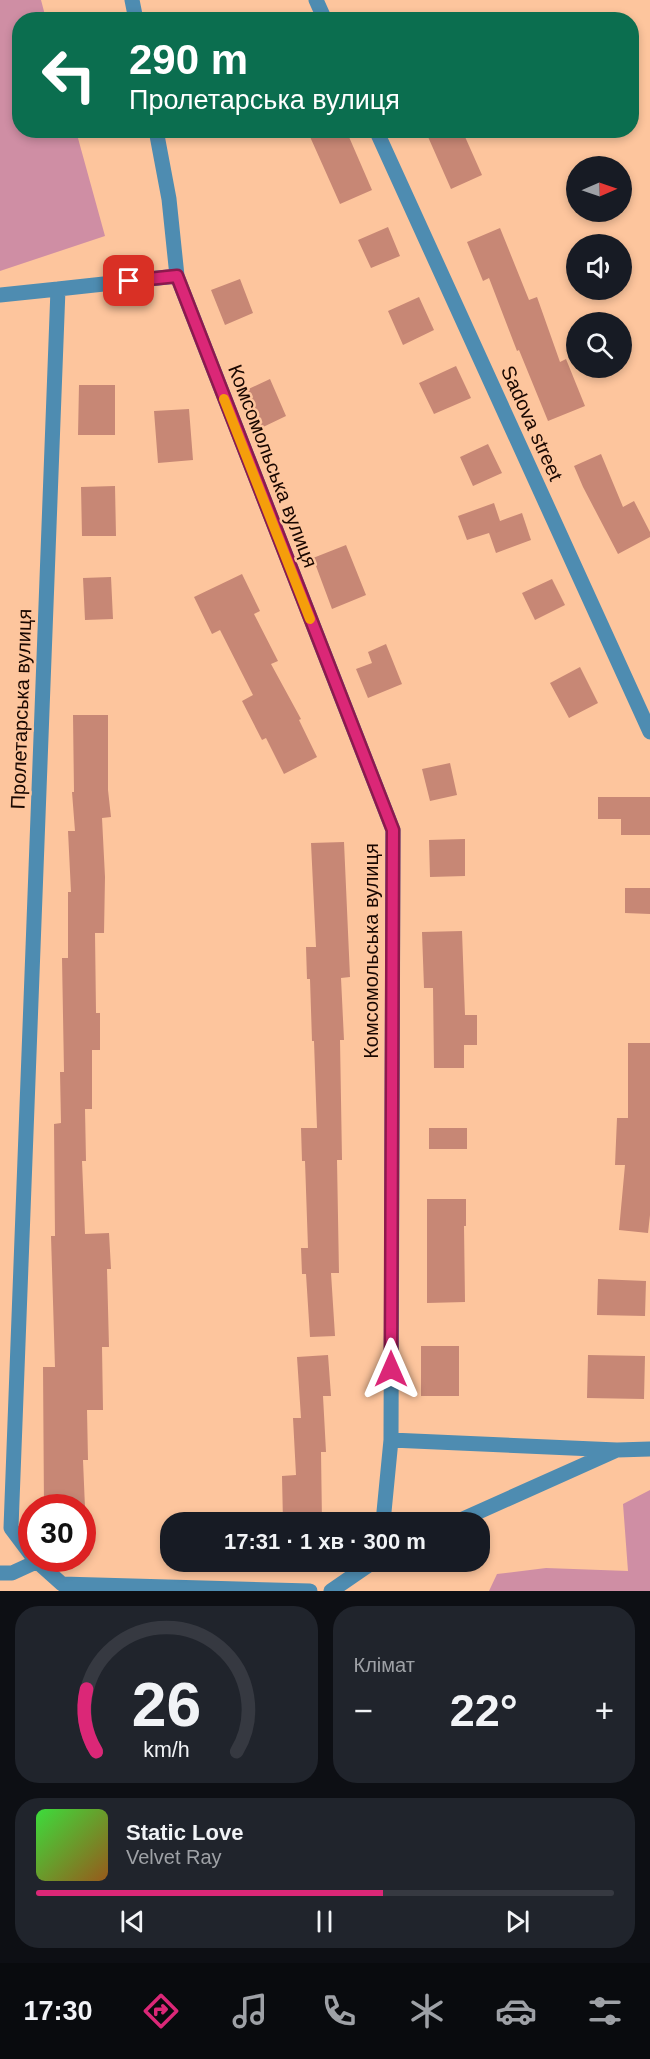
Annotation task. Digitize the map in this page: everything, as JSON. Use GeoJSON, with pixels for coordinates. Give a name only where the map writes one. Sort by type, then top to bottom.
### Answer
{"type":"FeatureCollection","features":[{"type":"Feature","properties":{"kind":"street"},"geometry":{"type":"LineString","coordinates":[[0,295],[177,276],[169,199],[158,138]]}},
{"type":"Feature","properties":{"kind":"street","name":"Sadova street"},"geometry":{"type":"LineString","coordinates":[[380,138],[650,732]]}},
{"type":"Feature","properties":{"kind":"street","name":"Комсомольська вулиця"},"geometry":{"type":"LineString","coordinates":[[177,276],[393,830],[391,1440],[384,1512]]}},
{"type":"Feature","properties":{"kind":"street","name":"Пролетарська вулиця"},"geometry":{"type":"LineString","coordinates":[[18,1537],[11,1528],[58,289]]}},
{"type":"Feature","properties":{"kind":"street"},"geometry":{"type":"LineString","coordinates":[[391,1440],[617,1450],[650,1449]]}},
{"type":"Feature","properties":{"kind":"street"},"geometry":{"type":"LineString","coordinates":[[478,1512],[617,1450]]}},
{"type":"Feature","properties":{"kind":"street"},"geometry":{"type":"LineString","coordinates":[[0,1573],[12,1573],[18,1569]]}},
{"type":"Feature","properties":{"kind":"street","name":"Пролетарська вулиця"},"geometry":{"type":"LineString","coordinates":[[49,1572],[62,1584],[310,1591]]}},
{"type":"Feature","properties":{"kind":"street"},"geometry":{"type":"LineString","coordinates":[[331,1591],[359,1572]]}},
{"type":"Feature","properties":{"kind":"shaded area"},"geometry":{"type":"Polygon","coordinates":[[[0,0],[41,0],[44,12],[12,12],[12,138],[78,138],[105,236],[0,271],[0,0]]]}},
{"type":"Feature","properties":{"kind":"shaded area"},"geometry":{"type":"Polygon","coordinates":[[[650,1490],[650,1591],[489,1591],[497,1574],[546,1568],[628,1571],[623,1504],[650,1490]]]}},
{"type":"Feature","properties":{"kind":"building"},"geometry":{"type":"Polygon","coordinates":[[[311,138],[349,138],[372,190],[340,204],[311,138]]]}},
{"type":"Feature","properties":{"kind":"building"},"geometry":{"type":"Polygon","coordinates":[[[429,138],[466,138],[482,175],[451,189],[429,138]]]}},
{"type":"Feature","properties":{"kind":"building"},"geometry":{"type":"Polygon","coordinates":[[[388,227],[400,256],[371,268],[358,240],[388,227]]]}},
{"type":"Feature","properties":{"kind":"building"},"geometry":{"type":"Polygon","coordinates":[[[500,228],[529,300],[537,297],[560,362],[566,359],[566,378],[574,378],[585,406],[548,421],[519,350],[517,351],[489,278],[483,281],[467,242],[500,228]]]}},
{"type":"Feature","properties":{"kind":"building"},"geometry":{"type":"Polygon","coordinates":[[[240,279],[253,313],[225,325],[211,290],[240,279]]]}},
{"type":"Feature","properties":{"kind":"building"},"geometry":{"type":"Polygon","coordinates":[[[419,297],[434,330],[403,345],[388,311],[419,297]]]}},
{"type":"Feature","properties":{"kind":"building"},"geometry":{"type":"Polygon","coordinates":[[[456,366],[471,398],[434,414],[419,383],[456,366]]]}},
{"type":"Feature","properties":{"kind":"building"},"geometry":{"type":"Polygon","coordinates":[[[270,379],[286,416],[259,429],[242,392],[270,379]]]}},
{"type":"Feature","properties":{"kind":"building"},"geometry":{"type":"Polygon","coordinates":[[[79,385],[115,385],[115,435],[78,435],[79,385]]]}},
{"type":"Feature","properties":{"kind":"building"},"geometry":{"type":"Polygon","coordinates":[[[189,409],[193,460],[158,463],[154,411],[189,409]]]}},
{"type":"Feature","properties":{"kind":"building"},"geometry":{"type":"Polygon","coordinates":[[[488,444],[502,473],[473,486],[460,457],[488,444]]]}},
{"type":"Feature","properties":{"kind":"building"},"geometry":{"type":"Polygon","coordinates":[[[601,454],[623,507],[634,501],[650,532],[650,537],[618,554],[574,466],[601,454]]]}},
{"type":"Feature","properties":{"kind":"building"},"geometry":{"type":"Polygon","coordinates":[[[115,486],[116,536],[82,536],[81,487],[115,486]]]}},
{"type":"Feature","properties":{"kind":"building"},"geometry":{"type":"Polygon","coordinates":[[[494,503],[500,521],[522,513],[531,540],[496,553],[489,533],[467,540],[458,516],[494,503]]]}},
{"type":"Feature","properties":{"kind":"building"},"geometry":{"type":"Polygon","coordinates":[[[346,545],[366,595],[332,609],[313,558],[346,545]]]}},
{"type":"Feature","properties":{"kind":"building"},"geometry":{"type":"Polygon","coordinates":[[[242,574],[260,611],[254,614],[278,661],[271,664],[301,719],[299,720],[317,757],[284,774],[266,738],[262,740],[242,701],[253,695],[220,630],[212,634],[194,597],[242,574]]]}},
{"type":"Feature","properties":{"kind":"building"},"geometry":{"type":"Polygon","coordinates":[[[111,577],[113,619],[85,620],[83,578],[111,577]]]}},
{"type":"Feature","properties":{"kind":"building"},"geometry":{"type":"Polygon","coordinates":[[[552,579],[565,605],[535,620],[522,593],[552,579]]]}},
{"type":"Feature","properties":{"kind":"building"},"geometry":{"type":"Polygon","coordinates":[[[386,644],[402,684],[368,698],[356,669],[372,663],[368,652],[386,644]]]}},
{"type":"Feature","properties":{"kind":"building"},"geometry":{"type":"Polygon","coordinates":[[[580,667],[598,703],[569,718],[550,683],[580,667]]]}},
{"type":"Feature","properties":{"kind":"building"},"geometry":{"type":"Polygon","coordinates":[[[73,715],[108,715],[108,790],[111,817],[102,818],[105,877],[104,933],[95,933],[96,1013],[100,1013],[100,1050],[92,1050],[92,1109],[85,1109],[86,1161],[82,1161],[85,1234],[109,1233],[111,1269],[107,1269],[109,1347],[102,1347],[103,1410],[87,1410],[88,1460],[83,1460],[84,1494],[44,1494],[43,1367],[55,1367],[51,1236],[55,1236],[54,1124],[61,1123],[60,1072],[64,1072],[62,958],[68,958],[68,892],[71,892],[68,831],[75,831],[72,792],[74,792],[73,715]]]}},
{"type":"Feature","properties":{"kind":"building"},"geometry":{"type":"Polygon","coordinates":[[[450,763],[457,795],[430,801],[422,769],[450,763]]]}},
{"type":"Feature","properties":{"kind":"building"},"geometry":{"type":"Polygon","coordinates":[[[598,797],[650,797],[650,835],[621,835],[621,819],[598,819],[598,797]]]}},
{"type":"Feature","properties":{"kind":"building"},"geometry":{"type":"Polygon","coordinates":[[[465,839],[465,876],[430,877],[429,840],[465,839]]]}},
{"type":"Feature","properties":{"kind":"building"},"geometry":{"type":"Polygon","coordinates":[[[344,842],[350,977],[341,978],[344,1040],[340,1040],[342,1160],[337,1160],[339,1273],[331,1273],[335,1336],[310,1337],[306,1274],[302,1274],[301,1248],[308,1248],[305,1161],[302,1161],[301,1128],[317,1128],[314,1041],[312,1041],[310,979],[307,979],[306,947],[316,947],[311,843],[344,842]]]}},
{"type":"Feature","properties":{"kind":"building"},"geometry":{"type":"Polygon","coordinates":[[[625,888],[650,888],[650,914],[625,913],[625,888]]]}},
{"type":"Feature","properties":{"kind":"building"},"geometry":{"type":"Polygon","coordinates":[[[462,931],[465,1015],[477,1015],[477,1045],[464,1045],[464,1068],[434,1068],[433,988],[424,988],[422,932],[462,931]]]}},
{"type":"Feature","properties":{"kind":"building"},"geometry":{"type":"Polygon","coordinates":[[[628,1043],[650,1043],[650,1215],[648,1233],[619,1230],[625,1165],[615,1165],[617,1118],[628,1118],[628,1043]]]}},
{"type":"Feature","properties":{"kind":"building"},"geometry":{"type":"Polygon","coordinates":[[[429,1128],[467,1128],[467,1149],[429,1149],[429,1128]]]}},
{"type":"Feature","properties":{"kind":"building"},"geometry":{"type":"Polygon","coordinates":[[[427,1199],[466,1199],[465,1302],[427,1303],[427,1199]]]}},
{"type":"Feature","properties":{"kind":"building"},"geometry":{"type":"Polygon","coordinates":[[[598,1279],[646,1281],[645,1316],[597,1315],[598,1279]]]}},
{"type":"Feature","properties":{"kind":"building"},"geometry":{"type":"Polygon","coordinates":[[[421,1346],[459,1346],[459,1396],[421,1396],[421,1346]]]}},
{"type":"Feature","properties":{"kind":"building"},"geometry":{"type":"Polygon","coordinates":[[[328,1355],[331,1396],[323,1396],[326,1452],[321,1452],[322,1512],[283,1512],[282,1476],[296,1475],[293,1418],[301,1418],[297,1357],[328,1355]]]}},
{"type":"Feature","properties":{"kind":"building"},"geometry":{"type":"Polygon","coordinates":[[[588,1355],[645,1356],[644,1399],[587,1398],[588,1355]]]}},
{"type":"Feature","properties":{"kind":"slow traffic"},"geometry":{"type":"LineString","coordinates":[[224,399],[310,619]]}},
{"type":"Feature","properties":{"kind":"route"},"geometry":{"type":"LineString","coordinates":[[129,281],[177,276],[393,830],[391,1369]]}}]}
